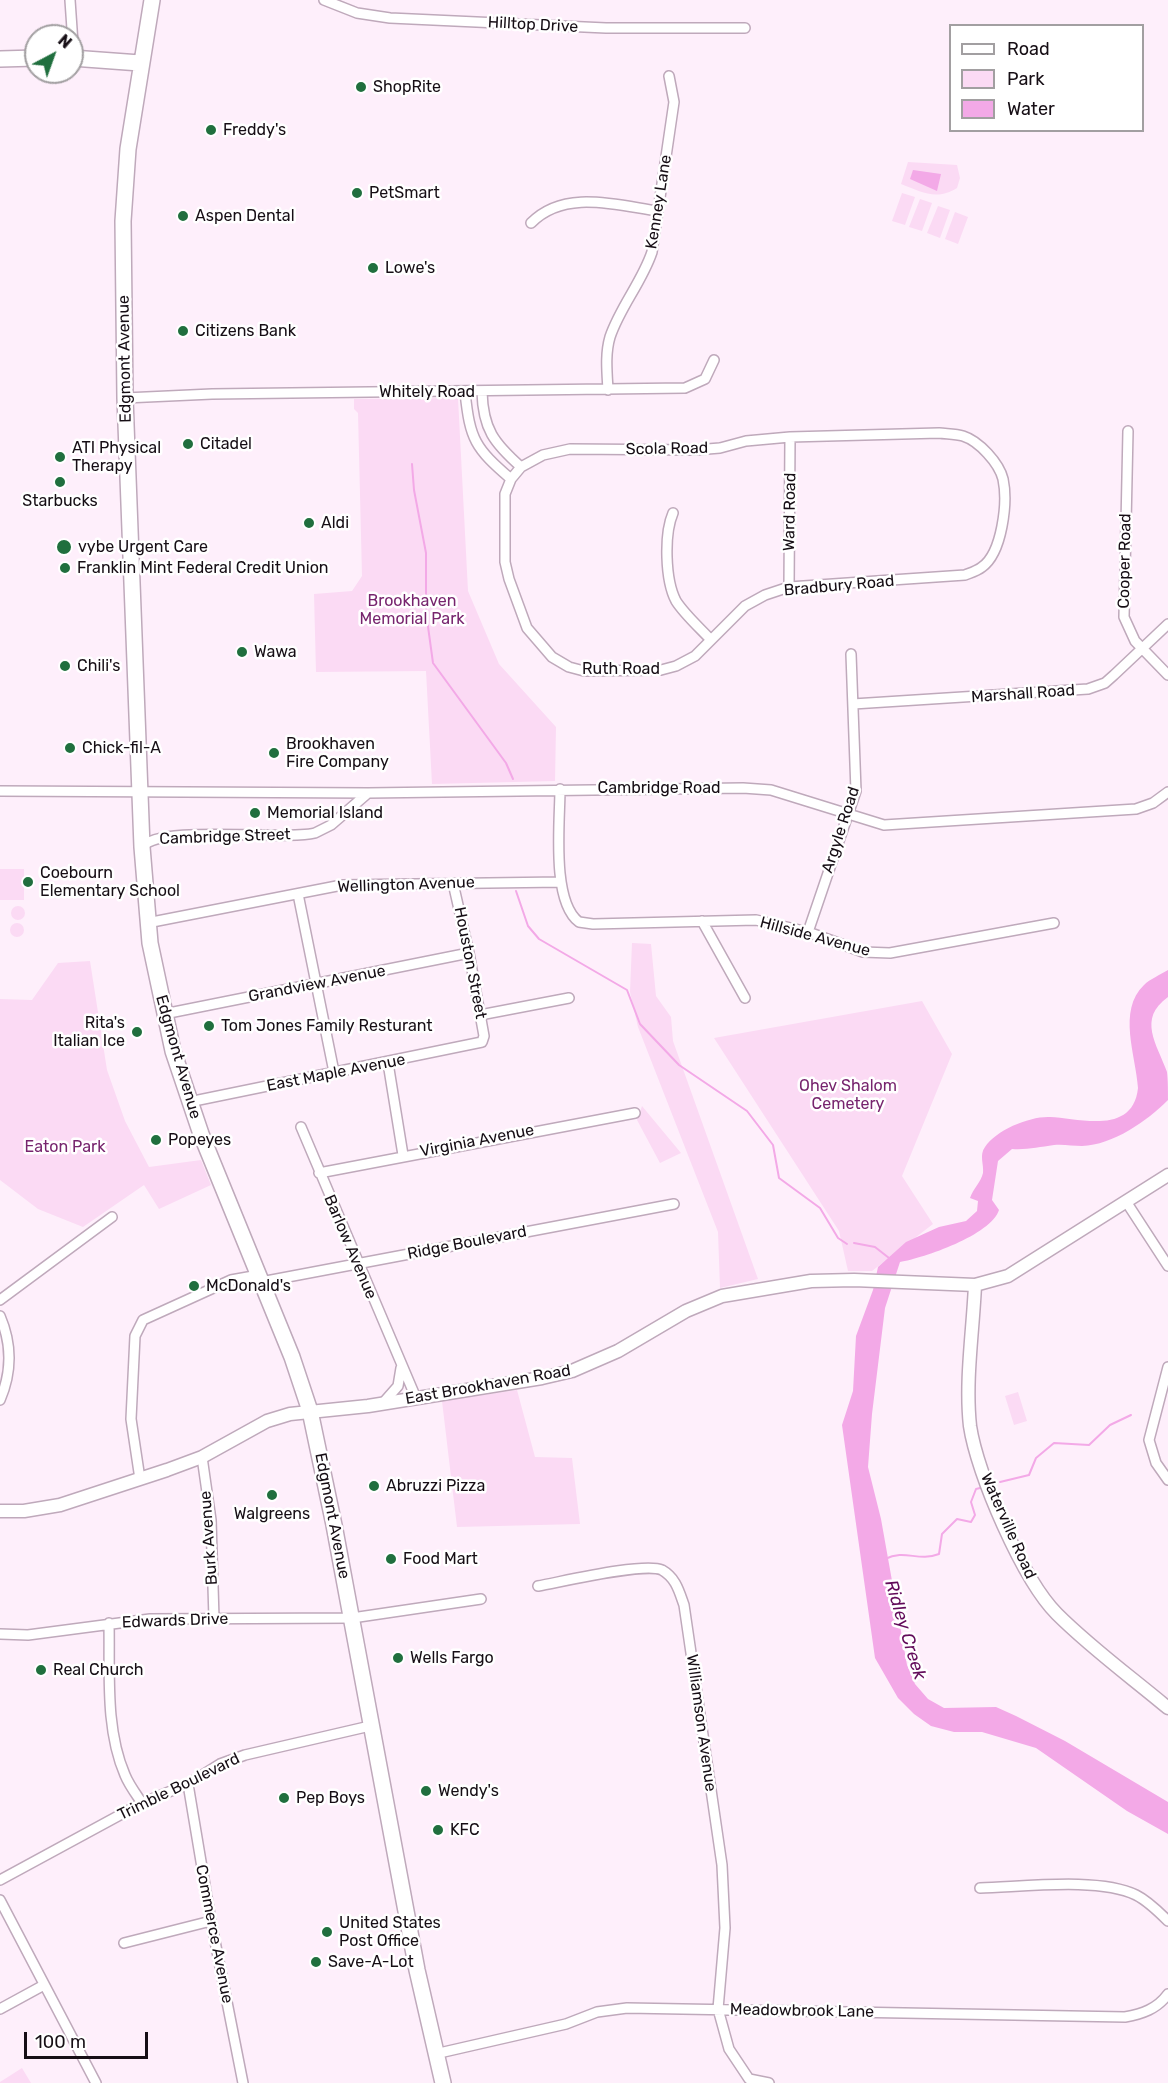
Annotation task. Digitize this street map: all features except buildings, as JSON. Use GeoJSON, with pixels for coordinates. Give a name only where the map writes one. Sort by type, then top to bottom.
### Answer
{"type":"FeatureCollection","features":[{"type":"Feature","properties":{"kind":"main road","name":"Edgmont Avenue"},"geometry":{"type":"LineString","coordinates":[[152,0],[140,63],[128,149],[123,221],[125,398],[142,847],[147,923],[164,1014],[189,1102],[292,1357],[310,1411],[352,1618],[370,1726],[435,2054],[443,2083]]}},
{"type":"Feature","properties":{"kind":"main road"},"geometry":{"type":"LineString","coordinates":[[0,59],[24,58]]}},
{"type":"Feature","properties":{"kind":"main road"},"geometry":{"type":"LineString","coordinates":[[84,59],[140,63]]}},
{"type":"Feature","properties":{"kind":"street"},"geometry":{"type":"LineString","coordinates":[[70,0],[71,24]]}},
{"type":"Feature","properties":{"kind":"street","name":"Hilltop Drive"},"geometry":{"type":"LineString","coordinates":[[324,0],[357,14],[399,19],[606,28],[745,28]]}},
{"type":"Feature","properties":{"kind":"street","name":"Kenney Lane"},"geometry":{"type":"LineString","coordinates":[[608,390],[606,359],[610,338],[646,270],[652,252],[674,102],[669,76]]}},
{"type":"Feature","properties":{"kind":"street"},"geometry":{"type":"LineString","coordinates":[[531,223],[548,208],[568,203],[595,202],[658,211]]}},
{"type":"Feature","properties":{"kind":"street","name":"Whitely Road"},"geometry":{"type":"LineString","coordinates":[[125,398],[212,394],[482,392],[691,387],[705,379],[714,360]]}},
{"type":"Feature","properties":{"kind":"street"},"geometry":{"type":"LineString","coordinates":[[465,392],[473,438],[486,457],[511,479]]}},
{"type":"Feature","properties":{"kind":"street"},"geometry":{"type":"LineString","coordinates":[[482,392],[483,414],[488,430],[500,449],[521,467]]}},
{"type":"Feature","properties":{"kind":"street","name":"Cooper Road"},"geometry":{"type":"LineString","coordinates":[[1128,431],[1123,608],[1130,633],[1168,675]]}},
{"type":"Feature","properties":{"kind":"street","name":"Scola Road"},"geometry":{"type":"LineString","coordinates":[[521,467],[543,455],[570,449],[695,450],[720,448],[746,441],[790,437],[939,434],[963,436],[979,444],[994,462],[1003,479],[1003,526],[998,546],[983,567]]}},
{"type":"Feature","properties":{"kind":"street","name":"Ward Road"},"geometry":{"type":"LineString","coordinates":[[789,587],[790,437]]}},
{"type":"Feature","properties":{"kind":"street","name":"Ruth Road"},"geometry":{"type":"LineString","coordinates":[[521,467],[511,479],[505,494],[505,562],[527,628],[552,657],[568,667],[584,671],[661,670],[690,660],[711,640]]}},
{"type":"Feature","properties":{"kind":"street"},"geometry":{"type":"LineString","coordinates":[[673,513],[668,524],[667,542],[672,589],[681,608],[711,640]]}},
{"type":"Feature","properties":{"kind":"street","name":"Bradbury Road"},"geometry":{"type":"LineString","coordinates":[[711,640],[745,606],[765,595],[789,587],[965,575],[983,567]]}},
{"type":"Feature","properties":{"kind":"street","name":"Marshall Road"},"geometry":{"type":"LineString","coordinates":[[853,704],[1088,689],[1105,683],[1168,624]]}},
{"type":"Feature","properties":{"kind":"street","name":"Argyle Road"},"geometry":{"type":"LineString","coordinates":[[808,932],[846,814],[856,791],[851,654]]}},
{"type":"Feature","properties":{"kind":"street"},"geometry":{"type":"LineString","coordinates":[[560,789],[561,882]]}},
{"type":"Feature","properties":{"kind":"street","name":"Cambridge Road"},"geometry":{"type":"LineString","coordinates":[[0,791],[368,793],[560,789],[771,790],[872,823],[900,825],[1136,808],[1153,803],[1168,792]]}},
{"type":"Feature","properties":{"kind":"street","name":"Cambridge Street"},"geometry":{"type":"LineString","coordinates":[[142,847],[154,839],[210,834],[315,833],[331,825],[368,793]]}},
{"type":"Feature","properties":{"kind":"street","name":"Wellington Avenue"},"geometry":{"type":"LineString","coordinates":[[147,923],[342,885],[561,882]]}},
{"type":"Feature","properties":{"kind":"street","name":"Hillside Avenue"},"geometry":{"type":"LineString","coordinates":[[561,882],[568,909],[575,919],[593,924],[756,920],[808,932],[863,952],[878,954],[1054,923]]}},
{"type":"Feature","properties":{"kind":"street","name":"Houston Street"},"geometry":{"type":"LineString","coordinates":[[453,883],[470,953],[484,1036],[482,1042]]}},
{"type":"Feature","properties":{"kind":"street"},"geometry":{"type":"LineString","coordinates":[[298,894],[334,1072]]}},
{"type":"Feature","properties":{"kind":"street"},"geometry":{"type":"LineString","coordinates":[[702,921],[746,998]]}},
{"type":"Feature","properties":{"kind":"street","name":"Grandview Avenue"},"geometry":{"type":"LineString","coordinates":[[164,1014],[470,953]]}},
{"type":"Feature","properties":{"kind":"street"},"geometry":{"type":"LineString","coordinates":[[480,1015],[569,998]]}},
{"type":"Feature","properties":{"kind":"street","name":"East Maple Avenue"},"geometry":{"type":"LineString","coordinates":[[189,1102],[482,1042]]}},
{"type":"Feature","properties":{"kind":"street"},"geometry":{"type":"LineString","coordinates":[[388,1062],[403,1155]]}},
{"type":"Feature","properties":{"kind":"street","name":"Virginia Avenue"},"geometry":{"type":"LineString","coordinates":[[319,1173],[403,1155],[635,1113]]}},
{"type":"Feature","properties":{"kind":"street","name":"Barlow Avenue"},"geometry":{"type":"LineString","coordinates":[[301,1127],[357,1264],[416,1398]]}},
{"type":"Feature","properties":{"kind":"street","name":"East Brookhaven Road"},"geometry":{"type":"LineString","coordinates":[[0,1511],[24,1511],[60,1505],[141,1479],[202,1457],[267,1421],[310,1411],[416,1398],[572,1371],[618,1351],[686,1311],[722,1296],[811,1281],[975,1285],[1008,1276],[1168,1175]]}},
{"type":"Feature","properties":{"kind":"street"},"geometry":{"type":"LineString","coordinates":[[1127,1203],[1168,1266]]}},
{"type":"Feature","properties":{"kind":"street","name":"Ridge Boulevard"},"geometry":{"type":"LineString","coordinates":[[141,1479],[131,1419],[135,1336],[143,1320],[231,1280],[357,1264],[674,1204]]}},
{"type":"Feature","properties":{"kind":"street"},"geometry":{"type":"LineString","coordinates":[[0,1300],[112,1217]]}},
{"type":"Feature","properties":{"kind":"street","name":"Waterville Road"},"geometry":{"type":"LineString","coordinates":[[975,1285],[969,1409],[972,1434],[987,1483],[1024,1569],[1038,1592],[1057,1614],[1168,1708]]}},
{"type":"Feature","properties":{"kind":"street"},"geometry":{"type":"LineString","coordinates":[[0,1316],[9,1336],[10,1362],[0,1400]]}},
{"type":"Feature","properties":{"kind":"street"},"geometry":{"type":"LineString","coordinates":[[383,1403],[398,1386],[401,1366]]}},
{"type":"Feature","properties":{"kind":"street"},"geometry":{"type":"LineString","coordinates":[[1168,1367],[1149,1440],[1156,1463],[1168,1480]]}},
{"type":"Feature","properties":{"kind":"street","name":"Burk Avenue"},"geometry":{"type":"LineString","coordinates":[[202,1457],[211,1521],[214,1619]]}},
{"type":"Feature","properties":{"kind":"street","name":"Williamson Avenue"},"geometry":{"type":"LineString","coordinates":[[538,1586],[636,1569],[660,1569],[676,1583],[684,1605],[722,1865],[725,1928],[718,2010]]}},
{"type":"Feature","properties":{"kind":"street","name":"Edwards Drive"},"geometry":{"type":"LineString","coordinates":[[0,1635],[52,1633],[109,1623],[150,1619],[352,1618],[481,1599]]}},
{"type":"Feature","properties":{"kind":"street"},"geometry":{"type":"LineString","coordinates":[[109,1623],[112,1721],[116,1746],[125,1776],[142,1803]]}},
{"type":"Feature","properties":{"kind":"street","name":"Trimble Boulevard"},"geometry":{"type":"LineString","coordinates":[[0,1880],[142,1803],[188,1784],[220,1764],[245,1755],[370,1726]]}},
{"type":"Feature","properties":{"kind":"street","name":"Commerce Avenue"},"geometry":{"type":"LineString","coordinates":[[188,1784],[210,1921],[243,2083]]}},
{"type":"Feature","properties":{"kind":"street"},"geometry":{"type":"LineString","coordinates":[[980,1888],[1093,1886],[1115,1888],[1137,1896],[1168,1921]]}},
{"type":"Feature","properties":{"kind":"street"},"geometry":{"type":"LineString","coordinates":[[0,1900],[96,2083]]}},
{"type":"Feature","properties":{"kind":"street"},"geometry":{"type":"LineString","coordinates":[[124,1943],[210,1921]]}},
{"type":"Feature","properties":{"kind":"street"},"geometry":{"type":"LineString","coordinates":[[0,2009],[44,1985]]}},
{"type":"Feature","properties":{"kind":"street","name":"Meadowbrook Lane"},"geometry":{"type":"LineString","coordinates":[[435,2054],[566,2024],[597,2012],[627,2008],[1125,2017],[1144,2013],[1162,2002],[1168,1994]]}},
{"type":"Feature","properties":{"kind":"street"},"geometry":{"type":"LineString","coordinates":[[718,2010],[729,2049],[749,2079],[769,2083]]}},
{"type":"Feature","properties":{"kind":"green space"},"geometry":{"type":"Polygon","coordinates":[[[908,162],[957,165],[960,178],[957,188],[936,195],[901,184],[908,162]]]}},
{"type":"Feature","properties":{"kind":"green space"},"geometry":{"type":"Polygon","coordinates":[[[902,193],[915,197],[905,225],[892,221],[902,193]]]}},
{"type":"Feature","properties":{"kind":"green space"},"geometry":{"type":"Polygon","coordinates":[[[920,199],[932,203],[922,231],[909,227],[920,199]]]}},
{"type":"Feature","properties":{"kind":"green space"},"geometry":{"type":"Polygon","coordinates":[[[938,206],[950,210],[940,238],[927,233],[938,206]]]}},
{"type":"Feature","properties":{"kind":"green space"},"geometry":{"type":"Polygon","coordinates":[[[955,212],[968,217],[958,244],[945,239],[955,212]]]}},
{"type":"Feature","properties":{"kind":"green space","name":"Brookhaven Memorial Park"},"geometry":{"type":"Polygon","coordinates":[[[458,398],[468,591],[499,664],[556,727],[555,781],[432,784],[426,671],[316,672],[314,594],[352,591],[362,576],[358,413],[354,409],[354,399],[458,398]]]}},
{"type":"Feature","properties":{"kind":"green space"},"geometry":{"type":"Polygon","coordinates":[[[0,869],[24,869],[24,900],[0,900],[0,869]]]}},
{"type":"Feature","properties":{"kind":"green space"},"geometry":{"type":"Polygon","coordinates":[[[18,906],[23,908],[25,913],[23,918],[18,920],[13,918],[11,913],[13,908],[18,906]]]}},
{"type":"Feature","properties":{"kind":"green space"},"geometry":{"type":"Polygon","coordinates":[[[17,923],[22,925],[24,930],[22,935],[17,937],[12,935],[10,930],[12,925],[17,923]]]}},
{"type":"Feature","properties":{"kind":"green space"},"geometry":{"type":"Polygon","coordinates":[[[632,943],[651,944],[656,996],[671,1017],[673,1041],[758,1279],[720,1288],[718,1232],[638,1027],[630,992],[632,943]]]}},
{"type":"Feature","properties":{"kind":"green space","name":"Eaton Park"},"geometry":{"type":"Polygon","coordinates":[[[90,961],[107,1070],[125,1121],[149,1167],[201,1160],[211,1185],[159,1209],[144,1185],[83,1227],[38,1209],[0,1180],[0,999],[32,1000],[58,963],[90,961]]]}},
{"type":"Feature","properties":{"kind":"green space","name":"Ohev Shalom Cemetery"},"geometry":{"type":"Polygon","coordinates":[[[922,1001],[952,1054],[902,1176],[933,1224],[872,1271],[848,1271],[839,1231],[714,1038],[922,1001]]]}},
{"type":"Feature","properties":{"kind":"green space"},"geometry":{"type":"Polygon","coordinates":[[[642,1106],[681,1153],[660,1163],[637,1120],[642,1106]]]}},
{"type":"Feature","properties":{"kind":"green space"},"geometry":{"type":"Polygon","coordinates":[[[517,1390],[535,1457],[572,1458],[580,1524],[457,1527],[442,1401],[517,1390]]]}},
{"type":"Feature","properties":{"kind":"green space"},"geometry":{"type":"Polygon","coordinates":[[[1018,1392],[1027,1421],[1014,1425],[1005,1396],[1018,1392]]]}},
{"type":"Feature","properties":{"kind":"green space"},"geometry":{"type":"Polygon","coordinates":[[[22,2068],[31,2083],[0,2083],[0,2082],[22,2068]]]}},
{"type":"Feature","properties":{"kind":"water"},"geometry":{"type":"Polygon","coordinates":[[[913,170],[941,174],[937,191],[910,179],[913,170]]]}},
{"type":"Feature","properties":{"kind":"water"},"geometry":{"type":"Polygon","coordinates":[[[1168,970],[1168,997],[1153,1014],[1151,1023],[1155,1042],[1167,1072],[1168,1100],[1140,1124],[1117,1137],[1094,1145],[1057,1145],[1012,1149],[998,1161],[992,1200],[999,1210],[993,1219],[984,1228],[956,1244],[900,1262],[885,1308],[868,1467],[881,1519],[907,1665],[915,1684],[928,1699],[944,1708],[996,1707],[1016,1716],[1065,1741],[1168,1802],[1168,1834],[1127,1811],[1036,1748],[982,1732],[954,1732],[931,1726],[914,1714],[898,1698],[875,1658],[842,1425],[853,1391],[856,1336],[873,1290],[878,1267],[906,1242],[939,1227],[966,1221],[977,1211],[978,1201],[970,1198],[983,1173],[983,1150],[990,1141],[1005,1130],[1042,1117],[1103,1121],[1115,1119],[1126,1113],[1134,1103],[1138,1088],[1130,1034],[1131,1007],[1144,985],[1168,970]]]}},
{"type":"Feature","properties":{"kind":"waterway"},"geometry":{"type":"LineString","coordinates":[[412,464],[414,490],[426,553],[426,612],[433,663],[506,763],[513,779]]}},
{"type":"Feature","properties":{"kind":"waterway"},"geometry":{"type":"LineString","coordinates":[[516,891],[528,926],[539,939],[627,990],[640,1024],[679,1065],[747,1111],[773,1145],[779,1178],[820,1208],[838,1238],[847,1244]]}},
{"type":"Feature","properties":{"kind":"waterway"},"geometry":{"type":"LineString","coordinates":[[854,1243],[875,1247],[889,1258]]}},
{"type":"Feature","properties":{"kind":"waterway"},"geometry":{"type":"LineString","coordinates":[[1000,1482],[1029,1475],[1036,1458],[1054,1443],[1089,1445],[1110,1425],[1131,1415]]}},
{"type":"Feature","properties":{"kind":"waterway"},"geometry":{"type":"LineString","coordinates":[[885,1559],[899,1555],[925,1557],[939,1554],[942,1534],[957,1519],[971,1522],[975,1515],[971,1502],[976,1489],[984,1487]]}},
{"type":"Feature","properties":{"kind":"place","name":"ShopRite"},"geometry":{"type":"Point","coordinates":[361,87]}},
{"type":"Feature","properties":{"kind":"place","name":"Freddy's"},"geometry":{"type":"Point","coordinates":[211,130]}},
{"type":"Feature","properties":{"kind":"place","name":"PetSmart"},"geometry":{"type":"Point","coordinates":[357,193]}},
{"type":"Feature","properties":{"kind":"place","name":"Aspen Dental"},"geometry":{"type":"Point","coordinates":[183,216]}},
{"type":"Feature","properties":{"kind":"place","name":"Lowe's"},"geometry":{"type":"Point","coordinates":[373,268]}},
{"type":"Feature","properties":{"kind":"place","name":"Citizens Bank"},"geometry":{"type":"Point","coordinates":[183,331]}},
{"type":"Feature","properties":{"kind":"place","name":"Citadel"},"geometry":{"type":"Point","coordinates":[188,444]}},
{"type":"Feature","properties":{"kind":"place","name":"ATI Physical Therapy"},"geometry":{"type":"Point","coordinates":[60,457]}},
{"type":"Feature","properties":{"kind":"place","name":"Starbucks"},"geometry":{"type":"Point","coordinates":[60,482]}},
{"type":"Feature","properties":{"kind":"place","name":"Aldi"},"geometry":{"type":"Point","coordinates":[309,523]}},
{"type":"Feature","properties":{"kind":"place","name":"vybe Urgent Care"},"geometry":{"type":"Point","coordinates":[64,547]}},
{"type":"Feature","properties":{"kind":"place","name":"Franklin Mint Federal Credit Union"},"geometry":{"type":"Point","coordinates":[65,568]}},
{"type":"Feature","properties":{"kind":"place","name":"Wawa"},"geometry":{"type":"Point","coordinates":[242,652]}},
{"type":"Feature","properties":{"kind":"place","name":"Chili's"},"geometry":{"type":"Point","coordinates":[65,666]}},
{"type":"Feature","properties":{"kind":"place","name":"Chick-fil-A"},"geometry":{"type":"Point","coordinates":[70,748]}},
{"type":"Feature","properties":{"kind":"place","name":"Brookhaven Fire Company"},"geometry":{"type":"Point","coordinates":[274,753]}},
{"type":"Feature","properties":{"kind":"place","name":"Memorial Island"},"geometry":{"type":"Point","coordinates":[255,813]}},
{"type":"Feature","properties":{"kind":"place","name":"Coebourn Elementary School"},"geometry":{"type":"Point","coordinates":[28,882]}},
{"type":"Feature","properties":{"kind":"place","name":"Tom Jones Family Resturant"},"geometry":{"type":"Point","coordinates":[209,1026]}},
{"type":"Feature","properties":{"kind":"place","name":"Rita's Italian Ice"},"geometry":{"type":"Point","coordinates":[137,1032]}},
{"type":"Feature","properties":{"kind":"place","name":"Popeyes"},"geometry":{"type":"Point","coordinates":[156,1140]}},
{"type":"Feature","properties":{"kind":"place","name":"McDonald's"},"geometry":{"type":"Point","coordinates":[194,1286]}},
{"type":"Feature","properties":{"kind":"place","name":"Abruzzi Pizza"},"geometry":{"type":"Point","coordinates":[374,1486]}},
{"type":"Feature","properties":{"kind":"place","name":"Walgreens"},"geometry":{"type":"Point","coordinates":[272,1495]}},
{"type":"Feature","properties":{"kind":"place","name":"Food Mart"},"geometry":{"type":"Point","coordinates":[391,1559]}},
{"type":"Feature","properties":{"kind":"place","name":"Wells Fargo"},"geometry":{"type":"Point","coordinates":[398,1658]}},
{"type":"Feature","properties":{"kind":"place","name":"Real Church"},"geometry":{"type":"Point","coordinates":[41,1670]}},
{"type":"Feature","properties":{"kind":"place","name":"Wendy's"},"geometry":{"type":"Point","coordinates":[426,1791]}},
{"type":"Feature","properties":{"kind":"place","name":"Pep Boys"},"geometry":{"type":"Point","coordinates":[284,1798]}},
{"type":"Feature","properties":{"kind":"place","name":"KFC"},"geometry":{"type":"Point","coordinates":[438,1830]}},
{"type":"Feature","properties":{"kind":"place","name":"United States Post Office"},"geometry":{"type":"Point","coordinates":[327,1932]}},
{"type":"Feature","properties":{"kind":"place","name":"Save-A-Lot"},"geometry":{"type":"Point","coordinates":[316,1962]}},
{"type":"Feature","properties":{"kind":"water label","name":"Ridley Creek"},"geometry":{"type":"Point","coordinates":[905,1630]}}]}
